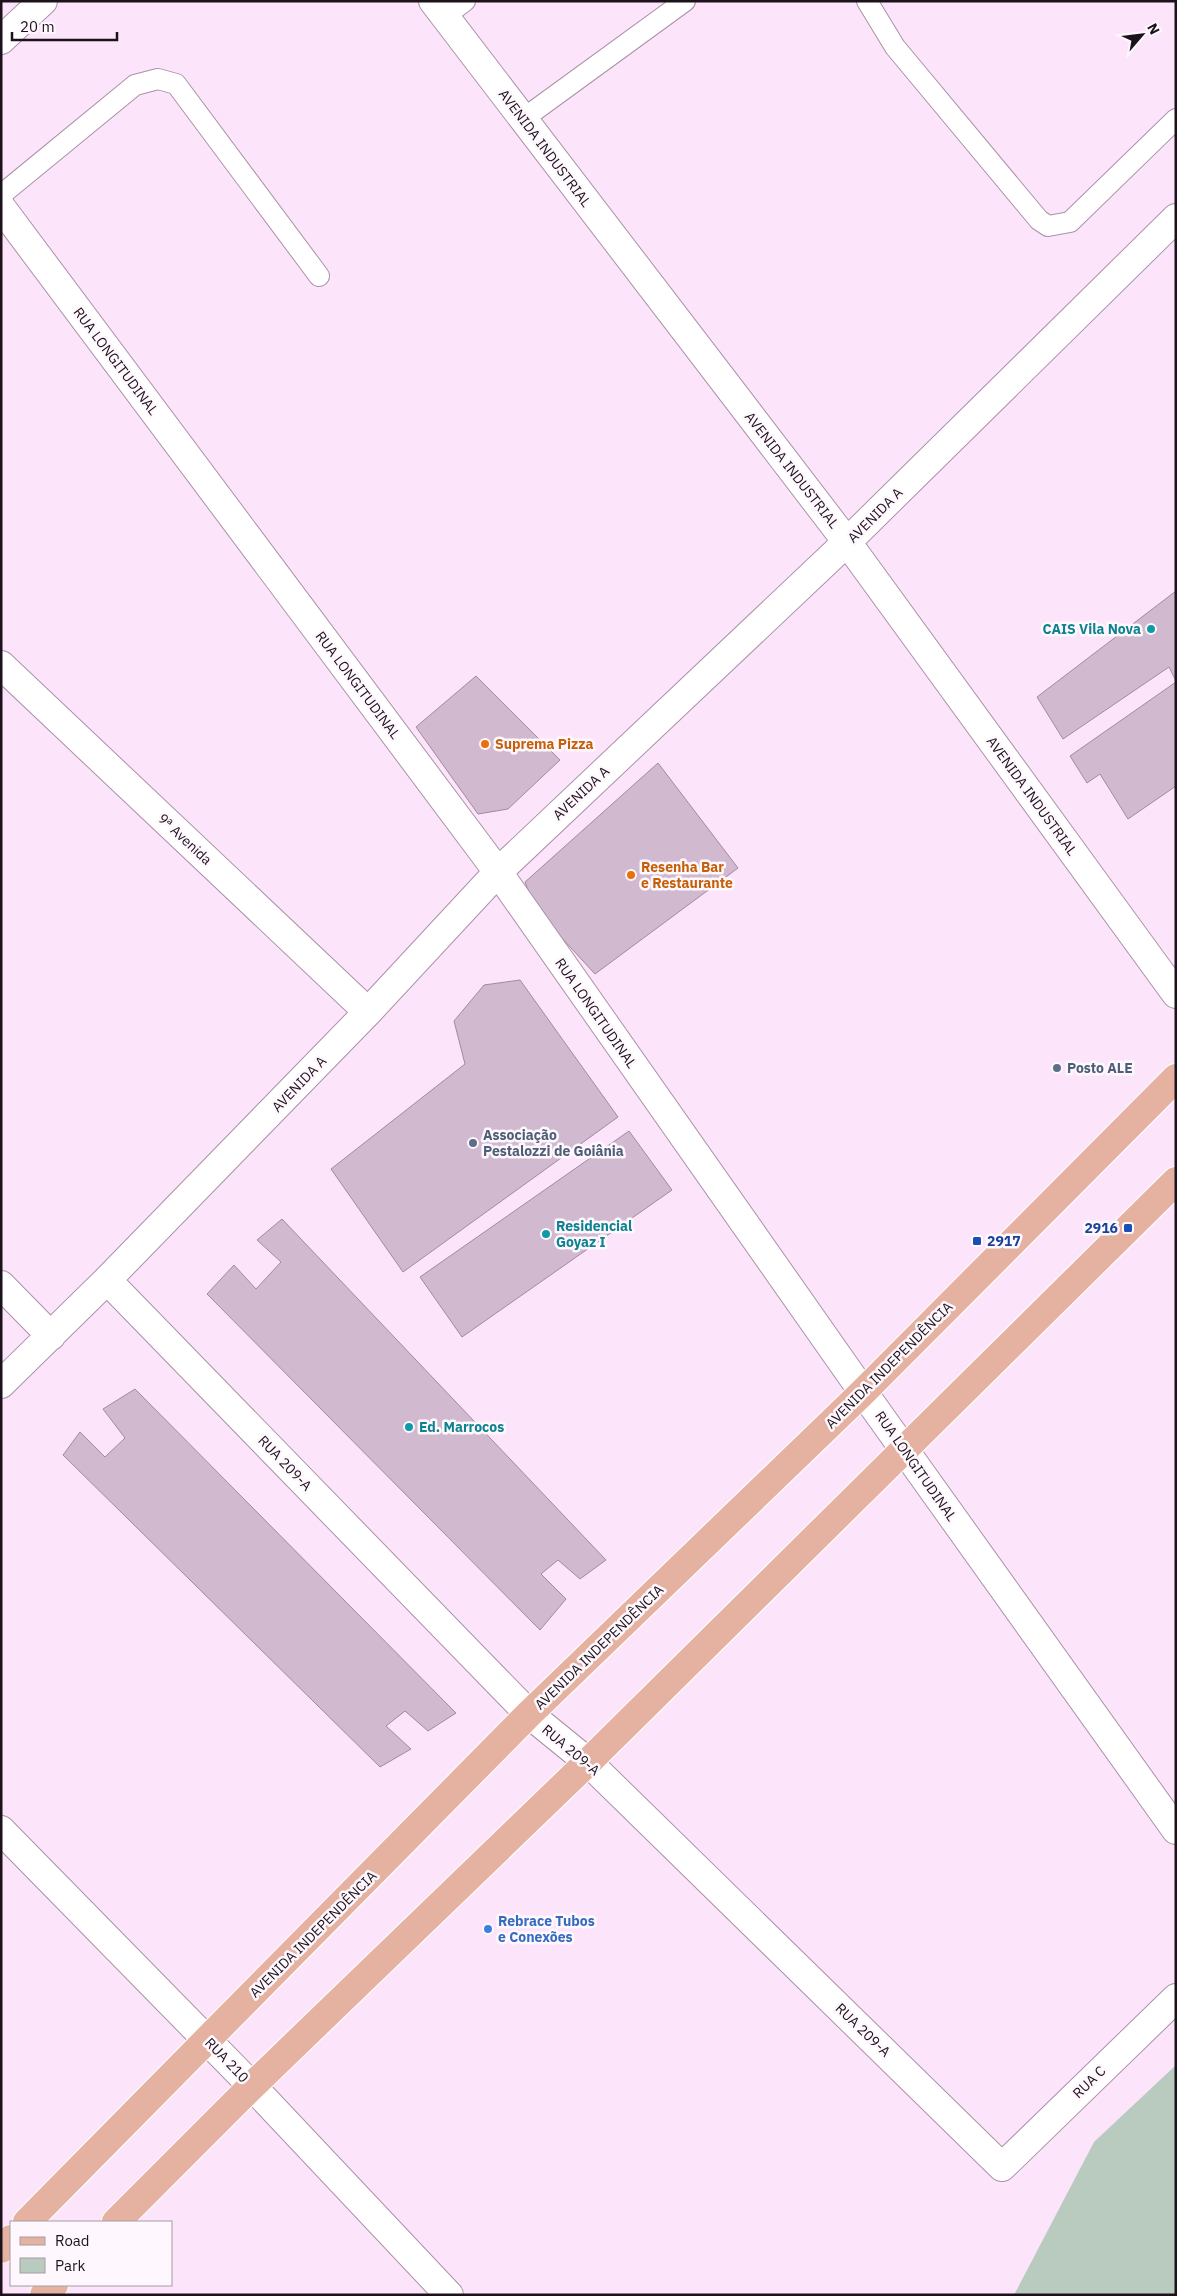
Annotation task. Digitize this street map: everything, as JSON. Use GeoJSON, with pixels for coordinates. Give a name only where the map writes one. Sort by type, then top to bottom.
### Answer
{"type":"FeatureCollection","features":[{"type":"Feature","properties":{"kind":"main road","name":"AVENIDA INDEPENDÊNCIA"},"geometry":{"type":"LineString","coordinates":[[28,2221],[529,1714],[863,1392],[1176,1078]]}},
{"type":"Feature","properties":{"kind":"main road"},"geometry":{"type":"LineString","coordinates":[[117,2221],[252,2086],[588,1762],[1176,1181]]}},
{"type":"Feature","properties":{"kind":"main road"},"geometry":{"type":"LineString","coordinates":[[1,2249],[10,2240]]}},
{"type":"Feature","properties":{"kind":"main road"},"geometry":{"type":"LineString","coordinates":[[44,2295],[53,2286]]}},
{"type":"Feature","properties":{"kind":"street"},"geometry":{"type":"LineString","coordinates":[[1,40],[43,1]]}},
{"type":"Feature","properties":{"kind":"street","name":"AVENIDA INDUSTRIAL"},"geometry":{"type":"LineString","coordinates":[[448,6],[522,119],[847,542],[1176,994]]}},
{"type":"Feature","properties":{"kind":"street","name":"RUA LONGITUDINAL"},"geometry":{"type":"LineString","coordinates":[[1,207],[498,872],[863,1392],[1176,1830]]}},
{"type":"Feature","properties":{"kind":"street","name":"AVENIDA A"},"geometry":{"type":"LineString","coordinates":[[1,1384],[107,1280],[368,1012],[498,872],[847,542],[1176,218]]}},
{"type":"Feature","properties":{"kind":"street","name":"9ª Avenida"},"geometry":{"type":"LineString","coordinates":[[1,665],[368,1012]]}},
{"type":"Feature","properties":{"kind":"street","name":"RUA 209-A"},"geometry":{"type":"LineString","coordinates":[[107,1280],[529,1714],[588,1762],[1002,2167]]}},
{"type":"Feature","properties":{"kind":"street"},"geometry":{"type":"LineString","coordinates":[[1,1285],[51,1336]]}},
{"type":"Feature","properties":{"kind":"street","name":"RUA 210"},"geometry":{"type":"LineString","coordinates":[[1,1830],[252,2086],[448,2295]]}},
{"type":"Feature","properties":{"kind":"street","name":"RUA C"},"geometry":{"type":"LineString","coordinates":[[1002,2167],[1176,1998]]}},
{"type":"Feature","properties":{"kind":"lane"},"geometry":{"type":"LineString","coordinates":[[522,119],[685,1]]}},
{"type":"Feature","properties":{"kind":"lane"},"geometry":{"type":"LineString","coordinates":[[867,1],[895,47],[1039,220],[1048,226],[1070,222],[1176,119]]}},
{"type":"Feature","properties":{"kind":"lane"},"geometry":{"type":"LineString","coordinates":[[1,196],[135,85],[158,79],[176,84],[319,276]]}},
{"type":"Feature","properties":{"kind":"green space"},"geometry":{"type":"Polygon","coordinates":[[[1176,2065],[1176,2295],[1014,2295],[1094,2142],[1176,2065]]]}},
{"type":"Feature","properties":{"kind":"building","name":"CAIS Vila Nova"},"geometry":{"type":"Polygon","coordinates":[[[1176,591],[1176,681],[1169,667],[1063,739],[1037,697],[1176,591]]]}},
{"type":"Feature","properties":{"kind":"building","name":"Suprema Pizza"},"geometry":{"type":"Polygon","coordinates":[[[476,676],[560,760],[508,809],[478,814],[416,727],[476,676]]]}},
{"type":"Feature","properties":{"kind":"building"},"geometry":{"type":"Polygon","coordinates":[[[1176,682],[1176,786],[1128,819],[1100,774],[1087,783],[1070,756],[1176,682]]]}},
{"type":"Feature","properties":{"kind":"building","name":"Resenha Bar e Restaurante"},"geometry":{"type":"Polygon","coordinates":[[[658,763],[738,868],[595,974],[536,910],[525,882],[658,763]]]}},
{"type":"Feature","properties":{"kind":"building","name":"Associação Pestalozzi de Goiânia"},"geometry":{"type":"Polygon","coordinates":[[[520,980],[618,1117],[403,1272],[331,1169],[465,1064],[454,1021],[484,985],[520,980]]]}},
{"type":"Feature","properties":{"kind":"building","name":"Residencial Goyaz I"},"geometry":{"type":"Polygon","coordinates":[[[629,1131],[672,1190],[462,1337],[420,1277],[629,1131]]]}},
{"type":"Feature","properties":{"kind":"building","name":"Ed. Marrocos"},"geometry":{"type":"Polygon","coordinates":[[[282,1219],[606,1560],[580,1579],[558,1560],[541,1574],[566,1599],[540,1630],[207,1294],[234,1265],[256,1289],[281,1262],[257,1240],[282,1219]]]}},
{"type":"Feature","properties":{"kind":"building"},"geometry":{"type":"Polygon","coordinates":[[[135,1389],[456,1713],[428,1731],[405,1711],[386,1726],[411,1749],[380,1767],[63,1455],[80,1432],[105,1457],[125,1438],[103,1409],[135,1389]]]}},
{"type":"Feature","properties":{"kind":"place","name":"CAIS Vila Nova"},"geometry":{"type":"Point","coordinates":[1151,629]}},
{"type":"Feature","properties":{"kind":"place","name":"Suprema Pizza"},"geometry":{"type":"Point","coordinates":[485,744]}},
{"type":"Feature","properties":{"kind":"place","name":"Resenha Bar e Restaurante"},"geometry":{"type":"Point","coordinates":[631,875]}},
{"type":"Feature","properties":{"kind":"place","name":"Posto ALE"},"geometry":{"type":"Point","coordinates":[1057,1068]}},
{"type":"Feature","properties":{"kind":"place","name":"Associação Pestalozzi de Goiânia"},"geometry":{"type":"Point","coordinates":[473,1143]}},
{"type":"Feature","properties":{"kind":"place","name":"2916"},"geometry":{"type":"Point","coordinates":[1128,1228]}},
{"type":"Feature","properties":{"kind":"place","name":"Residencial Goyaz I"},"geometry":{"type":"Point","coordinates":[546,1234]}},
{"type":"Feature","properties":{"kind":"place","name":"2917"},"geometry":{"type":"Point","coordinates":[977,1241]}},
{"type":"Feature","properties":{"kind":"place","name":"Ed. Marrocos"},"geometry":{"type":"Point","coordinates":[409,1427]}},
{"type":"Feature","properties":{"kind":"place","name":"Rebrace Tubos e Conexões"},"geometry":{"type":"Point","coordinates":[488,1929]}}]}
